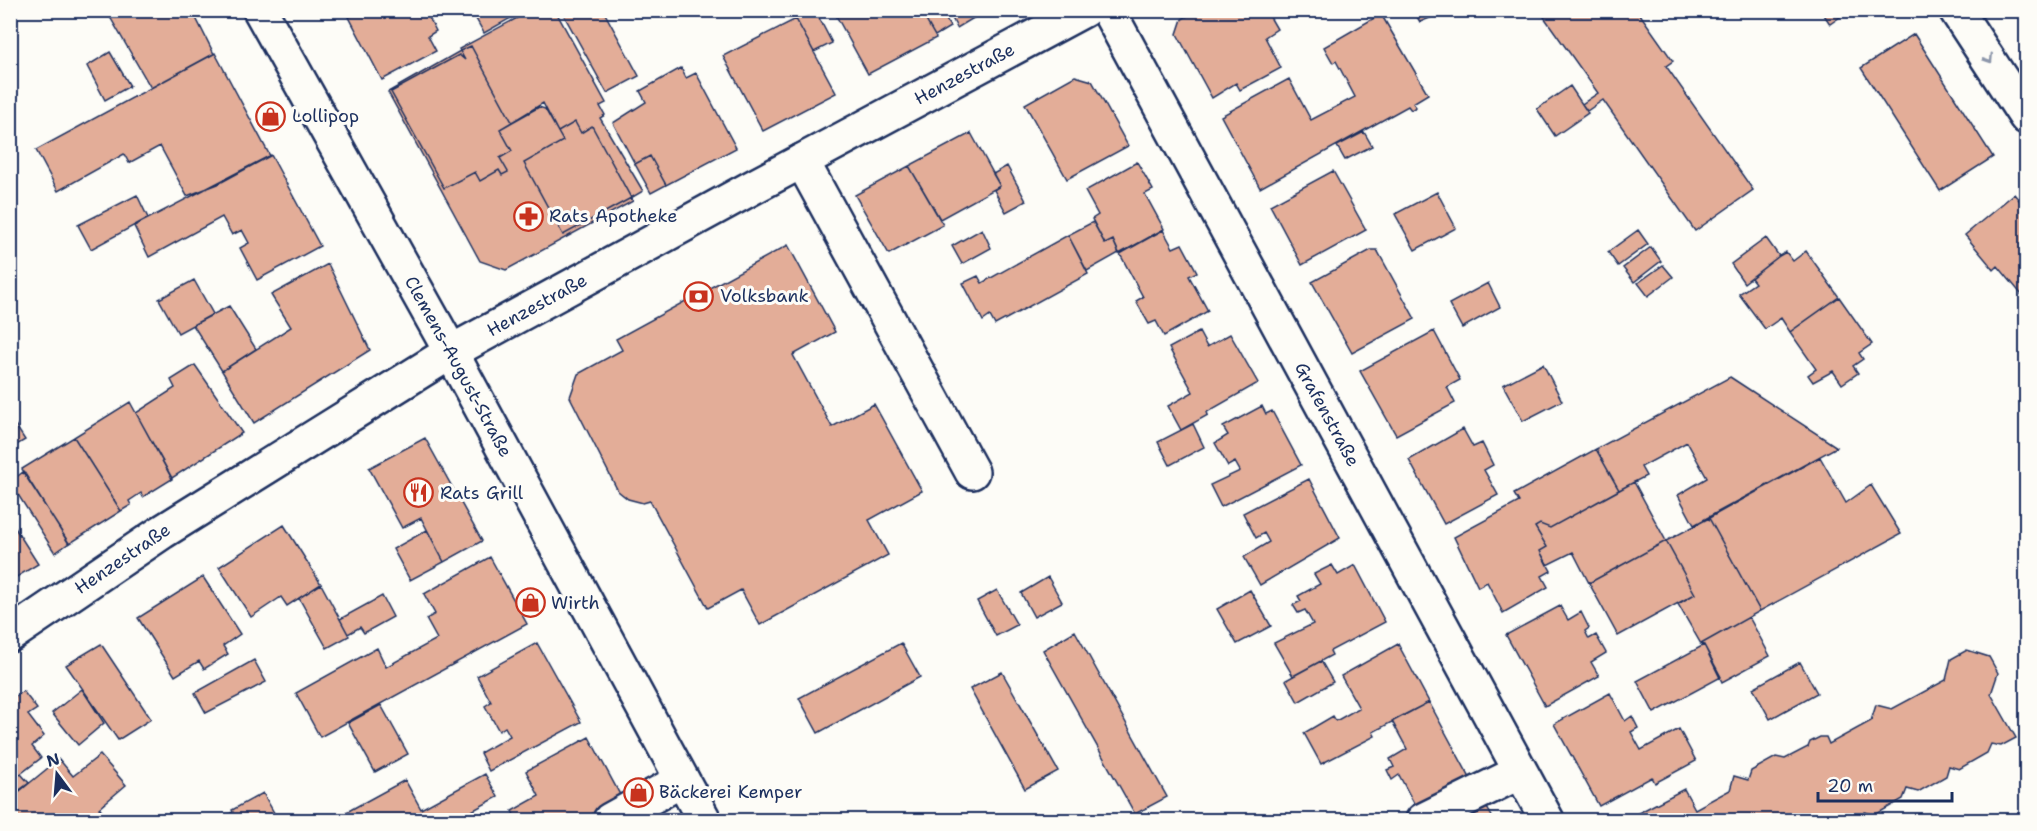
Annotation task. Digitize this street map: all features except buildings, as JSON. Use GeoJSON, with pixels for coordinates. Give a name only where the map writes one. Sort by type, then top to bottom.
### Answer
{"type":"FeatureCollection","features":[{"type":"Feature","properties":{"kind":"street","name":"Clemens-August-Straße"},"geometry":{"type":"LineString","coordinates":[[260,10],[451,352],[704,820]]}},
{"type":"Feature","properties":{"kind":"street","name":"Henzestraße"},"geometry":{"type":"LineString","coordinates":[[10,635],[162,532],[451,352],[1084,10]]}},
{"type":"Feature","properties":{"kind":"street","name":"Grafenstraße"},"geometry":{"type":"LineString","coordinates":[[1108,10],[1547,820]]}},
{"type":"Feature","properties":{"kind":"street"},"geometry":{"type":"LineString","coordinates":[[1956,10],[2026,117]]}},
{"type":"Feature","properties":{"kind":"street"},"geometry":{"type":"LineString","coordinates":[[802,161],[972,472]]}},
{"type":"Feature","properties":{"kind":"street"},"geometry":{"type":"LineString","coordinates":[[1423,820],[1520,772]]}},
{"type":"Feature","properties":{"kind":"street"},"geometry":{"type":"LineString","coordinates":[[610,820],[682,780]]}},
{"type":"Feature","properties":{"kind":"place","name":"Lollipop"},"geometry":{"type":"Point","coordinates":[271,116]}},
{"type":"Feature","properties":{"kind":"place","name":"Rats Apotheke"},"geometry":{"type":"Point","coordinates":[528,216]}},
{"type":"Feature","properties":{"kind":"place","name":"Volksbank"},"geometry":{"type":"Point","coordinates":[699,296]}},
{"type":"Feature","properties":{"kind":"place","name":"Rats Grill"},"geometry":{"type":"Point","coordinates":[419,493]}},
{"type":"Feature","properties":{"kind":"place","name":"Wirth"},"geometry":{"type":"Point","coordinates":[530,603]}},
{"type":"Feature","properties":{"kind":"place","name":"Bäckerei Kemper"},"geometry":{"type":"Point","coordinates":[638,792]}}]}
